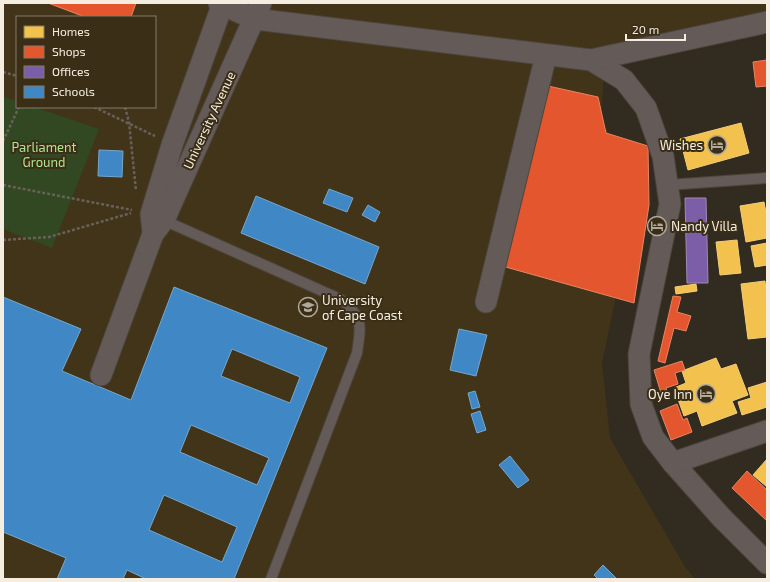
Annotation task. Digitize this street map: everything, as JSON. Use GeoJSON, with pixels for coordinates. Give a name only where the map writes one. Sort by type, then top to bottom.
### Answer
{"type":"FeatureCollection","features":[{"type":"Feature","properties":{"kind":"street"},"geometry":{"type":"LineString","coordinates":[[222,3],[258,11],[546,55],[591,60],[767,22]]}},
{"type":"Feature","properties":{"kind":"street","name":"University Avenue"},"geometry":{"type":"LineString","coordinates":[[101,375],[152,220],[172,145],[222,3]]}},
{"type":"Feature","properties":{"kind":"street","name":"University Avenue"},"geometry":{"type":"LineString","coordinates":[[152,220],[258,11]]}},
{"type":"Feature","properties":{"kind":"street"},"geometry":{"type":"LineString","coordinates":[[486,302],[546,55]]}},
{"type":"Feature","properties":{"kind":"street"},"geometry":{"type":"LineString","coordinates":[[591,60],[624,80],[646,108],[663,156],[670,204],[639,354],[641,404],[653,437],[673,463],[721,517],[767,563]]}},
{"type":"Feature","properties":{"kind":"street"},"geometry":{"type":"LineString","coordinates":[[673,463],[767,431]]}},
{"type":"Feature","properties":{"kind":"lane"},"geometry":{"type":"LineString","coordinates":[[667,185],[767,178]]}},
{"type":"Feature","properties":{"kind":"lane"},"geometry":{"type":"LineString","coordinates":[[152,220],[340,299],[354,309],[361,327],[357,352],[271,579]]}},
{"type":"Feature","properties":{"kind":"path"},"geometry":{"type":"LineString","coordinates":[[3,72],[16,76]]}},
{"type":"Feature","properties":{"kind":"path"},"geometry":{"type":"LineString","coordinates":[[3,141],[19,108]]}},
{"type":"Feature","properties":{"kind":"path"},"geometry":{"type":"LineString","coordinates":[[96,108],[129,122],[172,145]]}},
{"type":"Feature","properties":{"kind":"path"},"geometry":{"type":"LineString","coordinates":[[125,108],[152,220]]}},
{"type":"Feature","properties":{"kind":"path"},"geometry":{"type":"LineString","coordinates":[[3,185],[152,220]]}},
{"type":"Feature","properties":{"kind":"path"},"geometry":{"type":"LineString","coordinates":[[3,240],[49,237],[152,220]]}},
{"type":"Feature","properties":{"kind":"shaded area","name":"University of Cape Coast"},"geometry":{"type":"Polygon","coordinates":[[[3,3],[767,3],[767,21],[605,57],[601,119],[627,165],[635,206],[602,363],[610,438],[685,567],[695,579],[3,579],[3,3]]]}},
{"type":"Feature","properties":{"kind":"green space","name":"Parliament Ground"},"geometry":{"type":"Polygon","coordinates":[[[3,97],[16,101],[16,108],[37,108],[99,129],[52,248],[3,229],[3,97]]]}},
{"type":"Feature","properties":{"kind":"building: Homes"},"geometry":{"type":"Polygon","coordinates":[[[741,123],[749,153],[688,170],[680,139],[741,123]]]}},
{"type":"Feature","properties":{"kind":"building: Homes"},"geometry":{"type":"Polygon","coordinates":[[[764,202],[767,218],[767,238],[746,242],[740,206],[764,202]]]}},
{"type":"Feature","properties":{"kind":"building: Homes"},"geometry":{"type":"Polygon","coordinates":[[[737,240],[741,273],[720,275],[716,242],[737,240]]]}},
{"type":"Feature","properties":{"kind":"building: Homes"},"geometry":{"type":"Polygon","coordinates":[[[767,243],[767,265],[755,267],[751,246],[767,243]]]}},
{"type":"Feature","properties":{"kind":"building: Homes"},"geometry":{"type":"Polygon","coordinates":[[[765,281],[767,299],[767,337],[748,339],[741,284],[765,281]]]}},
{"type":"Feature","properties":{"kind":"building: Homes"},"geometry":{"type":"Polygon","coordinates":[[[696,284],[697,291],[676,294],[675,287],[696,284]]]}},
{"type":"Feature","properties":{"kind":"building: Homes"},"geometry":{"type":"Polygon","coordinates":[[[716,358],[721,369],[736,364],[748,395],[732,401],[737,413],[702,426],[697,411],[684,416],[674,388],[686,383],[682,371],[716,358]]]}},
{"type":"Feature","properties":{"kind":"building: Homes"},"geometry":{"type":"Polygon","coordinates":[[[767,382],[767,407],[742,415],[738,402],[751,398],[748,388],[767,382]]]}},
{"type":"Feature","properties":{"kind":"building: Homes"},"geometry":{"type":"Polygon","coordinates":[[[767,459],[767,487],[753,475],[767,459]]]}},
{"type":"Feature","properties":{"kind":"building: Shops"},"geometry":{"type":"Polygon","coordinates":[[[48,3],[136,3],[131,16],[82,16],[48,3]]]}},
{"type":"Feature","properties":{"kind":"building: Shops"},"geometry":{"type":"Polygon","coordinates":[[[767,60],[767,86],[756,87],[753,62],[767,60]]]}},
{"type":"Feature","properties":{"kind":"building: Shops"},"geometry":{"type":"Polygon","coordinates":[[[539,84],[598,97],[606,133],[648,146],[649,205],[634,303],[502,266],[539,84]]]}},
{"type":"Feature","properties":{"kind":"building: Shops"},"geometry":{"type":"Polygon","coordinates":[[[673,296],[681,297],[677,312],[691,316],[686,331],[674,328],[665,363],[658,361],[673,296]]]}},
{"type":"Feature","properties":{"kind":"building: Shops"},"geometry":{"type":"Polygon","coordinates":[[[682,361],[685,370],[675,373],[678,384],[666,388],[667,392],[661,393],[654,370],[682,361]]]}},
{"type":"Feature","properties":{"kind":"building: Shops"},"geometry":{"type":"Polygon","coordinates":[[[677,404],[683,420],[687,418],[692,432],[671,440],[660,411],[677,404]]]}},
{"type":"Feature","properties":{"kind":"building: Shops"},"geometry":{"type":"Polygon","coordinates":[[[747,471],[767,490],[767,521],[732,488],[747,471]]]}},
{"type":"Feature","properties":{"kind":"building: Offices"},"geometry":{"type":"Polygon","coordinates":[[[685,198],[706,198],[708,283],[687,283],[685,198]]]}},
{"type":"Feature","properties":{"kind":"building: Schools"},"geometry":{"type":"Polygon","coordinates":[[[99,150],[123,151],[122,177],[98,176],[99,150]]]}},
{"type":"Feature","properties":{"kind":"building: Schools"},"geometry":{"type":"Polygon","coordinates":[[[329,189],[353,198],[347,212],[323,203],[329,189]]]}},
{"type":"Feature","properties":{"kind":"building: Schools"},"geometry":{"type":"Polygon","coordinates":[[[256,196],[379,247],[365,284],[241,233],[256,196]]]}},
{"type":"Feature","properties":{"kind":"building: Schools"},"geometry":{"type":"Polygon","coordinates":[[[368,205],[380,212],[375,222],[362,215],[368,205]]]}},
{"type":"Feature","properties":{"kind":"building: Schools"},"geometry":{"type":"Polygon","coordinates":[[[174,287],[327,348],[234,579],[146,579],[127,570],[123,579],[57,579],[66,558],[3,532],[3,297],[81,329],[62,371],[131,400],[174,287]],[[232,349],[221,376],[290,403],[300,377],[232,349]],[[191,425],[180,452],[257,485],[269,458],[191,425]],[[164,495],[149,530],[222,562],[237,527],[164,495]]]}},
{"type":"Feature","properties":{"kind":"building: Schools"},"geometry":{"type":"Polygon","coordinates":[[[459,329],[487,335],[476,376],[450,370],[459,329]]]}},
{"type":"Feature","properties":{"kind":"building: Schools"},"geometry":{"type":"Polygon","coordinates":[[[475,391],[480,407],[472,409],[468,393],[475,391]]]}},
{"type":"Feature","properties":{"kind":"building: Schools"},"geometry":{"type":"Polygon","coordinates":[[[480,411],[486,430],[477,433],[471,414],[480,411]]]}},
{"type":"Feature","properties":{"kind":"building: Schools"},"geometry":{"type":"Polygon","coordinates":[[[510,456],[529,480],[518,488],[499,465],[510,456]]]}},
{"type":"Feature","properties":{"kind":"building: Schools"},"geometry":{"type":"Polygon","coordinates":[[[603,565],[617,579],[598,579],[594,575],[603,565]]]}},
{"type":"Feature","properties":{"kind":"place","name":"Wishes"},"geometry":{"type":"Point","coordinates":[717,145]}},
{"type":"Feature","properties":{"kind":"place","name":"Nandy Villa"},"geometry":{"type":"Point","coordinates":[657,226]}},
{"type":"Feature","properties":{"kind":"place","name":"University of Cape Coast"},"geometry":{"type":"Point","coordinates":[308,307]}},
{"type":"Feature","properties":{"kind":"place","name":"Oye Inn"},"geometry":{"type":"Point","coordinates":[706,394]}}]}
